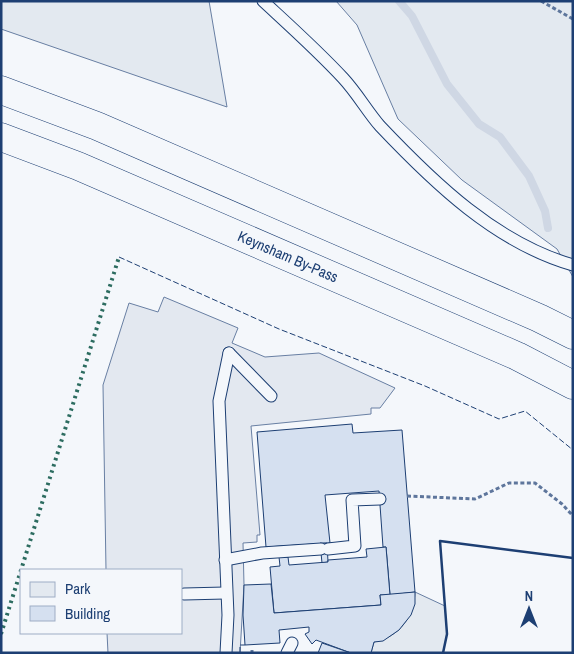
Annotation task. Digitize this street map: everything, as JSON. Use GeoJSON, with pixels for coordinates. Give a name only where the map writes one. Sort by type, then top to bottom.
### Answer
{"type":"FeatureCollection","features":[{"type":"Feature","properties":{"kind":"highway"},"geometry":{"type":"LineString","coordinates":[[1,90],[97,126],[530,314],[573,336]]}},
{"type":"Feature","properties":{"kind":"highway","name":"Keynsham By-Pass"},"geometry":{"type":"LineString","coordinates":[[1,137],[78,166],[517,356],[573,385]]}},
{"type":"Feature","properties":{"kind":"lane"},"geometry":{"type":"LineString","coordinates":[[263,1],[344,79],[380,125],[438,182],[491,228],[557,260],[573,265]]}},
{"type":"Feature","properties":{"kind":"lane"},"geometry":{"type":"LineString","coordinates":[[226,653],[228,614],[225,593],[219,401],[229,353],[271,396]]}},
{"type":"Feature","properties":{"kind":"lane"},"geometry":{"type":"LineString","coordinates":[[225,560],[262,553],[355,546],[352,500],[380,499]]}},
{"type":"Feature","properties":{"kind":"lane"},"geometry":{"type":"LineString","coordinates":[[184,594],[225,593]]}},
{"type":"Feature","properties":{"kind":"path"},"geometry":{"type":"LineString","coordinates":[[541,1],[573,19]]}},
{"type":"Feature","properties":{"kind":"path"},"geometry":{"type":"LineString","coordinates":[[407,496],[475,499],[510,483],[536,483],[562,504],[573,516]]}},
{"type":"Feature","properties":{"kind":"green space"},"geometry":{"type":"Polygon","coordinates":[[[1,1],[209,1],[227,107],[1,29],[1,1]]]}},
{"type":"Feature","properties":{"kind":"green space"},"geometry":{"type":"Polygon","coordinates":[[[336,1],[573,1],[573,277],[557,249],[462,180],[398,119],[357,25],[336,1]]]}},
{"type":"Feature","properties":{"kind":"green space"},"geometry":{"type":"Polygon","coordinates":[[[415,592],[445,606],[447,634],[443,653],[371,653],[374,642],[391,635],[404,624],[412,609],[415,592]]]}},
{"type":"Feature","properties":{"kind":"shaded area"},"geometry":{"type":"Polygon","coordinates":[[[164,297],[238,328],[232,343],[265,357],[319,353],[395,388],[380,408],[371,408],[371,414],[251,426],[260,535],[257,535],[257,542],[243,543],[244,585],[240,653],[108,653],[107,634],[182,634],[182,569],[106,569],[103,385],[129,303],[158,312],[164,297]]]}},
{"type":"Feature","properties":{"kind":"building"},"geometry":{"type":"Polygon","coordinates":[[[352,424],[353,433],[402,430],[415,592],[390,595],[386,547],[383,547],[379,491],[325,495],[330,543],[266,547],[257,432],[352,424]]]}},
{"type":"Feature","properties":{"kind":"building"},"geometry":{"type":"Polygon","coordinates":[[[320,543],[327,543],[328,562],[322,563],[320,543]]]}},
{"type":"Feature","properties":{"kind":"building"},"geometry":{"type":"Polygon","coordinates":[[[386,547],[390,595],[380,595],[381,605],[274,613],[270,567],[280,566],[279,557],[288,557],[289,565],[328,562],[328,560],[367,557],[366,549],[386,547]]]}},
{"type":"Feature","properties":{"kind":"building"},"geometry":{"type":"Polygon","coordinates":[[[271,584],[274,613],[381,605],[380,595],[415,592],[415,604],[411,615],[399,630],[383,641],[374,642],[371,653],[351,653],[316,640],[312,644],[305,634],[309,632],[309,627],[279,630],[280,643],[245,645],[244,585],[271,584]]]}},
{"type":"Feature","properties":{"kind":"building"},"geometry":{"type":"Polygon","coordinates":[[[322,643],[351,653],[318,653],[322,643]]]}},
{"type":"Feature","properties":{"kind":"waterway"},"geometry":{"type":"LineString","coordinates":[[399,1],[412,16],[447,84],[479,124],[500,137],[529,176],[545,211],[548,228]]}},
{"type":"Feature","properties":{"kind":"hedge"},"geometry":{"type":"LineString","coordinates":[[21,569],[119,257]]}},
{"type":"Feature","properties":{"kind":"hedge"},"geometry":{"type":"LineString","coordinates":[[1,634],[20,573]]}},
{"type":"Feature","properties":{"kind":"fence"},"geometry":{"type":"LineString","coordinates":[[119,257],[279,329],[425,386],[499,419],[525,411],[573,450]]}},
{"type":"Feature","properties":{"kind":"fence"},"geometry":{"type":"LineString","coordinates":[[240,653],[240,645],[245,645]]}},
{"type":"Feature","properties":{"kind":"wall"},"geometry":{"type":"LineString","coordinates":[[443,653],[447,634],[440,541],[573,558]]}}]}
